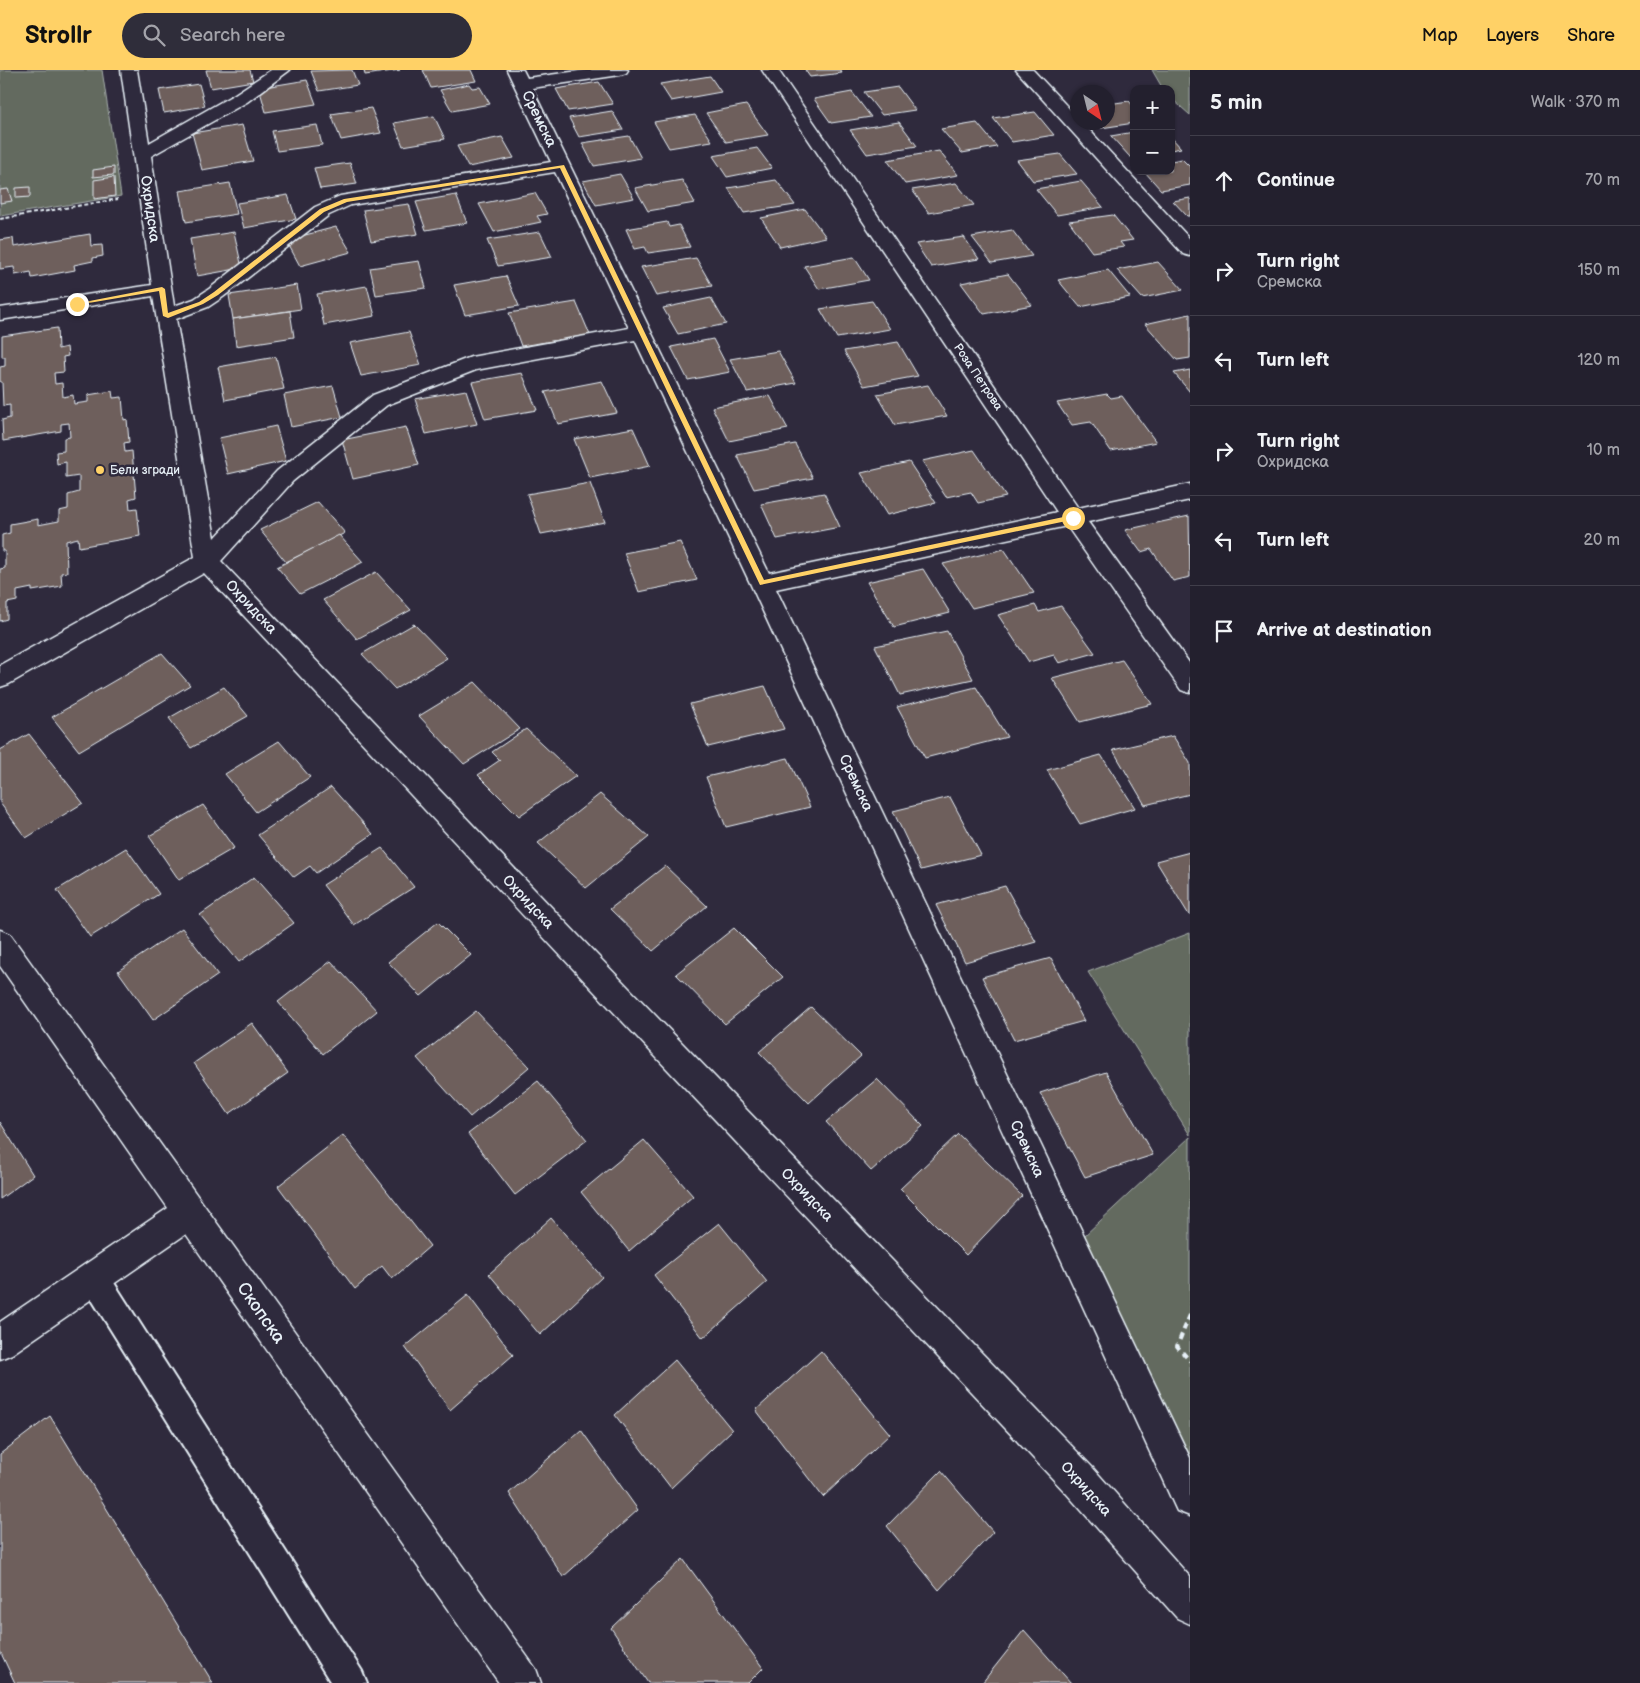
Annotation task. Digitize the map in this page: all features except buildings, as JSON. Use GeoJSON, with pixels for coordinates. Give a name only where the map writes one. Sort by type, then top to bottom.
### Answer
{"type":"FeatureCollection","features":[{"type":"Feature","properties":{"kind":"street","name":"Охридска"},"geometry":{"type":"LineString","coordinates":[[129,70],[166,316],[207,561],[593,970],[1079,1480],[1190,1605]]}},
{"type":"Feature","properties":{"kind":"street"},"geometry":{"type":"LineString","coordinates":[[142,154],[241,98],[282,70]]}},
{"type":"Feature","properties":{"kind":"street"},"geometry":{"type":"LineString","coordinates":[[519,77],[620,70]]}},
{"type":"Feature","properties":{"kind":"street","name":"Роза Петрова"},"geometry":{"type":"LineString","coordinates":[[770,70],[1073,518],[1190,683]]}},
{"type":"Feature","properties":{"kind":"street"},"geometry":{"type":"LineString","coordinates":[[1024,70],[1190,250]]}},
{"type":"Feature","properties":{"kind":"street","name":"Сремска"},"geometry":{"type":"LineString","coordinates":[[519,77],[762,583],[1190,1498]]}},
{"type":"Feature","properties":{"kind":"street"},"geometry":{"type":"LineString","coordinates":[[166,316],[201,303],[216,294],[322,211],[346,200],[562,166]]}},
{"type":"Feature","properties":{"kind":"street"},"geometry":{"type":"LineString","coordinates":[[0,314],[162,289]]}},
{"type":"Feature","properties":{"kind":"street"},"geometry":{"type":"LineString","coordinates":[[0,677],[207,561],[285,476],[380,400],[471,364],[642,332]]}},
{"type":"Feature","properties":{"kind":"street"},"geometry":{"type":"LineString","coordinates":[[762,583],[1190,492]]}},
{"type":"Feature","properties":{"kind":"street","name":"Скопска"},"geometry":{"type":"LineString","coordinates":[[0,943],[522,1683]]}},
{"type":"Feature","properties":{"kind":"street"},"geometry":{"type":"LineString","coordinates":[[0,1342],[190,1212]]}},
{"type":"Feature","properties":{"kind":"lane"},"geometry":{"type":"LineString","coordinates":[[94,1277],[350,1683]]}},
{"type":"Feature","properties":{"kind":"path"},"geometry":{"type":"LineString","coordinates":[[0,219],[112,201]]}},
{"type":"Feature","properties":{"kind":"path"},"geometry":{"type":"LineString","coordinates":[[1190,1315],[1177,1346],[1190,1361]]}},
{"type":"Feature","properties":{"kind":"shaded area"},"geometry":{"type":"Polygon","coordinates":[[[0,70],[102,70],[121,196],[0,216],[0,70]]]}},
{"type":"Feature","properties":{"kind":"shaded area"},"geometry":{"type":"Polygon","coordinates":[[[1152,70],[1190,70],[1190,115],[1175,102],[1175,85],[1161,85],[1152,70]]]}},
{"type":"Feature","properties":{"kind":"shaded area"},"geometry":{"type":"Polygon","coordinates":[[[1190,933],[1190,1135],[1088,972],[1190,933]]]}},
{"type":"Feature","properties":{"kind":"shaded area"},"geometry":{"type":"Polygon","coordinates":[[[1190,1137],[1190,1467],[1084,1236],[1190,1137]]]}},
{"type":"Feature","properties":{"kind":"place","name":"Бели згради"},"geometry":{"type":"Point","coordinates":[100,470]}},
{"type":"Feature","properties":{"kind":"route"},"geometry":{"type":"LineString","coordinates":[[77,304],[162,289],[166,316],[201,303],[216,294],[322,211],[346,200],[387,192],[562,166],[762,583],[1073,518]]}}]}
